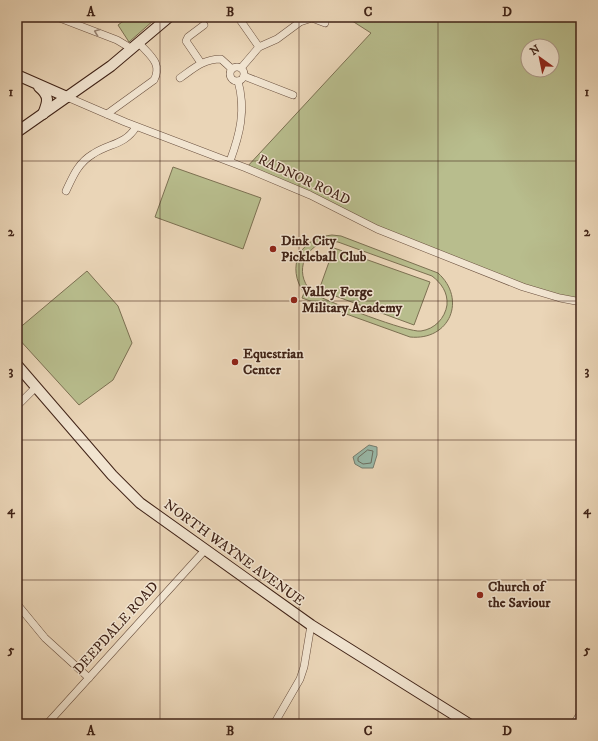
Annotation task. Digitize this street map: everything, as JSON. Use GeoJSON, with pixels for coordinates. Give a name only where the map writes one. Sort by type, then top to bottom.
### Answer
{"type":"FeatureCollection","features":[{"type":"Feature","properties":{"kind":"street"},"geometry":{"type":"LineString","coordinates":[[57,17],[135,46],[157,65],[158,73],[154,80],[107,114]]}},
{"type":"Feature","properties":{"kind":"street"},"geometry":{"type":"LineString","coordinates":[[17,132],[67,98],[135,46],[168,17]]}},
{"type":"Feature","properties":{"kind":"street"},"geometry":{"type":"LineString","coordinates":[[239,18],[259,47]]}},
{"type":"Feature","properties":{"kind":"street"},"geometry":{"type":"LineString","coordinates":[[241,68],[259,47],[278,39],[306,19],[312,18],[325,23]]}},
{"type":"Feature","properties":{"kind":"street"},"geometry":{"type":"LineString","coordinates":[[201,63],[186,41],[188,37],[204,24]]}},
{"type":"Feature","properties":{"kind":"street"},"geometry":{"type":"LineString","coordinates":[[180,78],[201,63],[212,59],[221,60],[232,69]]}},
{"type":"Feature","properties":{"kind":"street"},"geometry":{"type":"LineString","coordinates":[[232,69],[235,67],[241,68],[244,72],[244,76]]}},
{"type":"Feature","properties":{"kind":"street"},"geometry":{"type":"LineString","coordinates":[[230,161],[242,119],[242,94],[238,81],[231,77],[232,69]]}},
{"type":"Feature","properties":{"kind":"street","name":"RADNOR ROAD"},"geometry":{"type":"LineString","coordinates":[[17,75],[136,127],[230,161],[310,195],[377,229],[522,287],[560,298],[581,302]]}},
{"type":"Feature","properties":{"kind":"street"},"geometry":{"type":"LineString","coordinates":[[238,81],[244,76]]}},
{"type":"Feature","properties":{"kind":"street"},"geometry":{"type":"LineString","coordinates":[[244,76],[293,95]]}},
{"type":"Feature","properties":{"kind":"street"},"geometry":{"type":"LineString","coordinates":[[35,83],[48,97],[48,102],[42,115]]}},
{"type":"Feature","properties":{"kind":"street"},"geometry":{"type":"LineString","coordinates":[[66,191],[75,171],[83,161],[93,154],[124,141],[131,136],[136,127]]}},
{"type":"Feature","properties":{"kind":"street","name":"NORTH WAYNE AVENUE"},"geometry":{"type":"LineString","coordinates":[[17,365],[129,493],[205,550],[311,625],[469,724]]}},
{"type":"Feature","properties":{"kind":"street"},"geometry":{"type":"LineString","coordinates":[[17,406],[36,387]]}},
{"type":"Feature","properties":{"kind":"street","name":"DEEPDALE ROAD"},"geometry":{"type":"LineString","coordinates":[[47,724],[205,550]]}},
{"type":"Feature","properties":{"kind":"street"},"geometry":{"type":"LineString","coordinates":[[17,604],[45,638],[89,678]]}},
{"type":"Feature","properties":{"kind":"street"},"geometry":{"type":"LineString","coordinates":[[274,724],[300,679],[304,667],[311,625]]}},
{"type":"Feature","properties":{"kind":"street"},"geometry":{"type":"LineString","coordinates":[[574,724],[581,713]]}},
{"type":"Feature","properties":{"kind":"green space"},"geometry":{"type":"Polygon","coordinates":[[[129,17],[152,17],[154,20],[129,42],[118,25],[129,17]]]}},
{"type":"Feature","properties":{"kind":"green space"},"geometry":{"type":"Polygon","coordinates":[[[346,17],[581,17],[581,302],[560,298],[377,229],[246,168],[371,33],[346,17]]]}},
{"type":"Feature","properties":{"kind":"green space"},"geometry":{"type":"Polygon","coordinates":[[[173,167],[261,198],[243,249],[155,217],[173,167]]]}},
{"type":"Feature","properties":{"kind":"green space"},"geometry":{"type":"Polygon","coordinates":[[[332,235],[341,236],[438,273],[447,283],[451,295],[452,306],[450,316],[444,325],[435,332],[424,336],[410,337],[302,298],[304,293],[296,273],[296,264],[299,255],[304,248],[311,242],[321,237],[332,235]],[[327,241],[311,250],[306,256],[302,272],[304,280],[314,294],[368,316],[413,330],[421,331],[431,328],[442,318],[446,310],[447,300],[441,285],[432,276],[338,242],[327,241]]]}},
{"type":"Feature","properties":{"kind":"green space"},"geometry":{"type":"Polygon","coordinates":[[[334,248],[430,282],[414,325],[319,290],[334,248]]]}},
{"type":"Feature","properties":{"kind":"green space"},"geometry":{"type":"Polygon","coordinates":[[[87,271],[118,306],[132,343],[113,380],[79,405],[17,337],[17,330],[87,271]]]}},
{"type":"Feature","properties":{"kind":"water"},"geometry":{"type":"Polygon","coordinates":[[[369,445],[377,447],[377,455],[373,468],[362,468],[355,464],[353,457],[369,445]]]}},
{"type":"Feature","properties":{"kind":"place","name":"Dink City Pickleball Club"},"geometry":{"type":"Point","coordinates":[273,249]}},
{"type":"Feature","properties":{"kind":"place","name":"Valley Forge Military Academy"},"geometry":{"type":"Point","coordinates":[294,300]}},
{"type":"Feature","properties":{"kind":"place","name":"Equestrian Center"},"geometry":{"type":"Point","coordinates":[235,362]}},
{"type":"Feature","properties":{"kind":"place","name":"Church of the Saviour"},"geometry":{"type":"Point","coordinates":[480,595]}}]}
